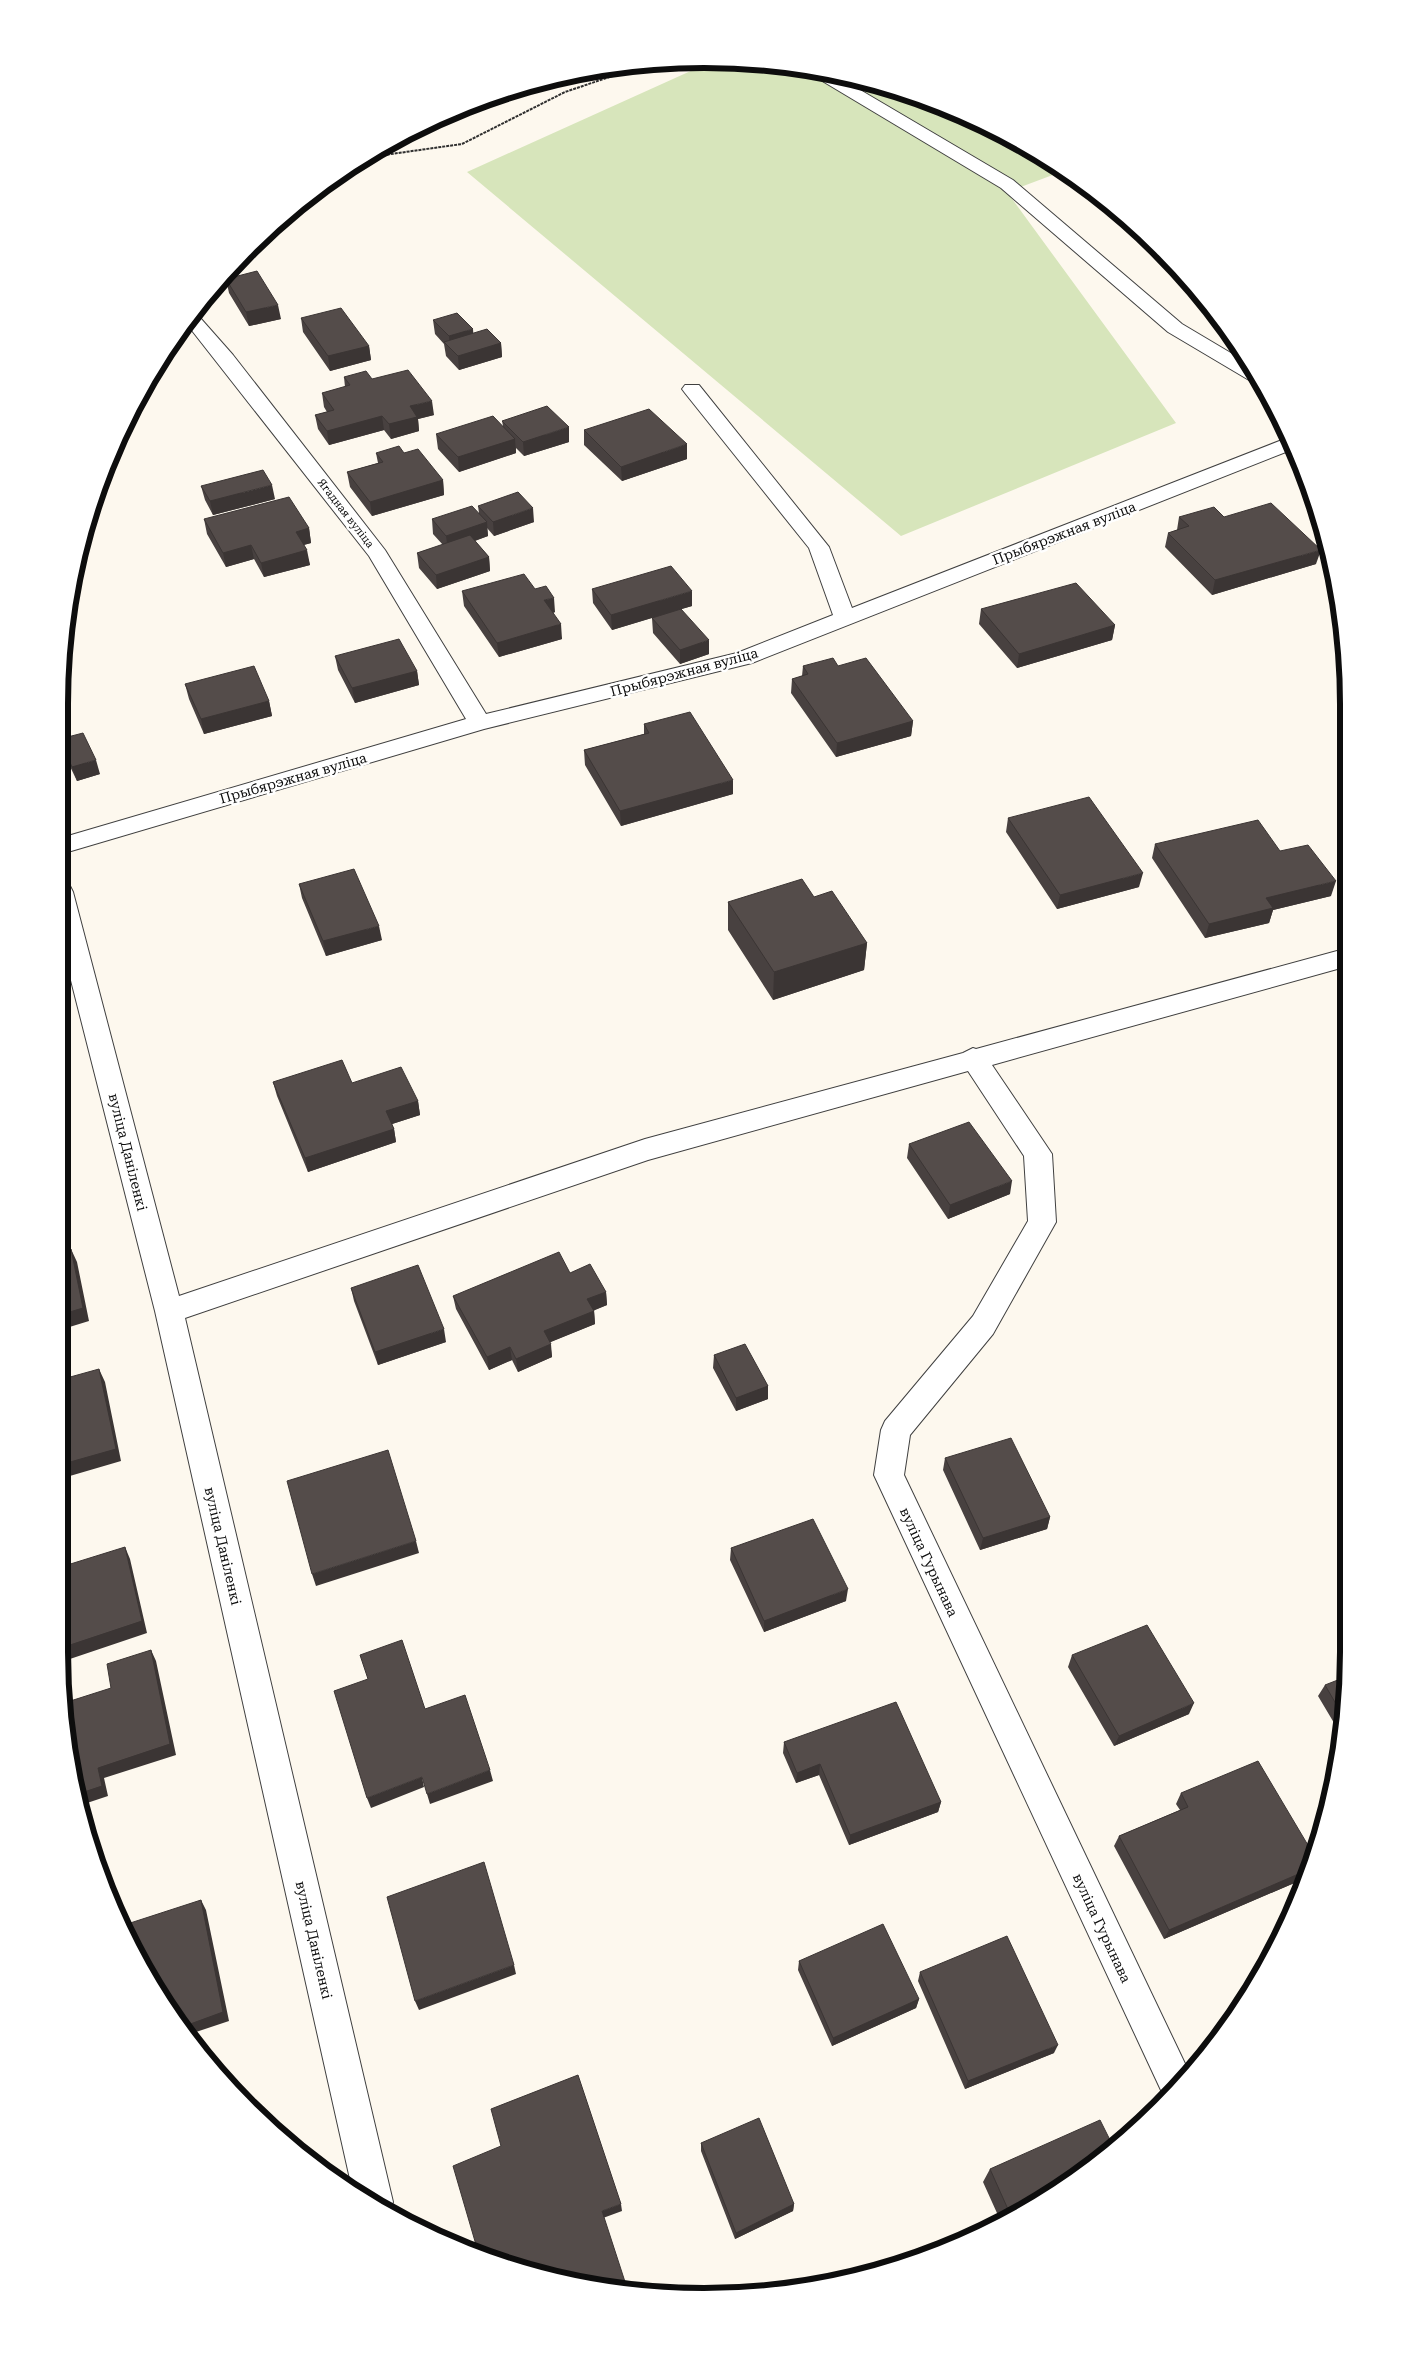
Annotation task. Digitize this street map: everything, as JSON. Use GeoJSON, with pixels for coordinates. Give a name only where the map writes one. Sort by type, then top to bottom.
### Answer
{"type":"FeatureCollection","features":[{"type":"Feature","properties":{"kind":"street"},"geometry":{"type":"LineString","coordinates":[[834,81],[1007,184],[1174,328],[1245,370]]}},
{"type":"Feature","properties":{"kind":"street","name":"Ягадная вуліца"},"geometry":{"type":"LineString","coordinates":[[195,322],[378,554],[480,723]]}},
{"type":"Feature","properties":{"kind":"street"},"geometry":{"type":"LineString","coordinates":[[692,389],[819,547],[845,619]]}},
{"type":"Feature","properties":{"kind":"street","name":"Прыбярэжная вуліца"},"geometry":{"type":"LineString","coordinates":[[68,844],[480,723],[744,658],[1285,445]]}},
{"type":"Feature","properties":{"kind":"street","name":"вуліца Даніленкі"},"geometry":{"type":"LineString","coordinates":[[68,919],[169,1311],[372,2193]]}},
{"type":"Feature","properties":{"kind":"street"},"geometry":{"type":"LineString","coordinates":[[169,1311],[645,1150],[973,1058],[1340,960]]}},
{"type":"Feature","properties":{"kind":"street","name":"вуліца Гурынава"},"geometry":{"type":"LineString","coordinates":[[973,1058],[1038,1154],[1042,1222],[983,1325],[896,1430],[889,1475],[1174,2080]]}},
{"type":"Feature","properties":{"kind":"path"},"geometry":{"type":"LineString","coordinates":[[382,155],[462,144],[565,92],[621,73]]}},
{"type":"Feature","properties":{"kind":"green space"},"geometry":{"type":"Polygon","coordinates":[[[697,68],[746,69],[787,73],[869,89],[909,101],[986,133],[1056,174],[1007,192],[1176,423],[901,536],[467,172],[697,68]]]}},
{"type":"Feature","properties":{"kind":"building"},"geometry":{"type":"Polygon","coordinates":[[[257,271],[278,305],[246,312],[227,281],[231,278],[257,271]]]}},
{"type":"Feature","properties":{"kind":"building"},"geometry":{"type":"Polygon","coordinates":[[[341,308],[369,346],[328,356],[301,318],[341,308]]]}},
{"type":"Feature","properties":{"kind":"building"},"geometry":{"type":"Polygon","coordinates":[[[457,313],[473,329],[449,336],[433,320],[457,313]]]}},
{"type":"Feature","properties":{"kind":"building"},"geometry":{"type":"Polygon","coordinates":[[[487,329],[501,343],[458,356],[444,342],[487,329]]]}},
{"type":"Feature","properties":{"kind":"building"},"geometry":{"type":"Polygon","coordinates":[[[408,370],[432,401],[410,406],[417,417],[389,424],[382,416],[327,431],[315,415],[334,410],[322,393],[350,385],[344,377],[366,371],[372,379],[408,370]]]}},
{"type":"Feature","properties":{"kind":"building"},"geometry":{"type":"Polygon","coordinates":[[[547,406],[569,427],[523,442],[502,421],[547,406]]]}},
{"type":"Feature","properties":{"kind":"building"},"geometry":{"type":"Polygon","coordinates":[[[649,409],[687,444],[621,467],[584,430],[649,409]]]}},
{"type":"Feature","properties":{"kind":"building"},"geometry":{"type":"Polygon","coordinates":[[[493,416],[515,439],[458,457],[436,434],[493,416]]]}},
{"type":"Feature","properties":{"kind":"building"},"geometry":{"type":"Polygon","coordinates":[[[399,446],[404,453],[418,449],[443,480],[370,502],[347,472],[383,462],[376,453],[399,446]]]}},
{"type":"Feature","properties":{"kind":"building"},"geometry":{"type":"Polygon","coordinates":[[[263,470],[272,485],[210,501],[201,486],[263,470]]]}},
{"type":"Feature","properties":{"kind":"building"},"geometry":{"type":"Polygon","coordinates":[[[518,492],[533,508],[493,522],[478,506],[518,492]]]}},
{"type":"Feature","properties":{"kind":"building"},"geometry":{"type":"Polygon","coordinates":[[[289,497],[309,528],[296,532],[307,550],[261,563],[251,545],[223,553],[204,519],[289,497]]]}},
{"type":"Feature","properties":{"kind":"building"},"geometry":{"type":"Polygon","coordinates":[[[1271,503],[1321,550],[1215,580],[1168,533],[1189,526],[1179,517],[1214,507],[1224,517],[1271,503]]]}},
{"type":"Feature","properties":{"kind":"building"},"geometry":{"type":"Polygon","coordinates":[[[472,506],[487,522],[446,536],[432,519],[472,506]]]}},
{"type":"Feature","properties":{"kind":"building"},"geometry":{"type":"Polygon","coordinates":[[[470,535],[489,557],[436,575],[417,553],[470,535]]]}},
{"type":"Feature","properties":{"kind":"building"},"geometry":{"type":"Polygon","coordinates":[[[671,566],[692,591],[611,615],[592,589],[671,566]]]}},
{"type":"Feature","properties":{"kind":"building"},"geometry":{"type":"Polygon","coordinates":[[[524,574],[535,589],[546,586],[554,598],[544,600],[561,624],[497,643],[462,591],[524,574]]]}},
{"type":"Feature","properties":{"kind":"building"},"geometry":{"type":"Polygon","coordinates":[[[1076,583],[1115,625],[1019,654],[981,609],[1076,583]]]}},
{"type":"Feature","properties":{"kind":"building"},"geometry":{"type":"Polygon","coordinates":[[[681,609],[709,640],[680,650],[652,618],[681,609]]]}},
{"type":"Feature","properties":{"kind":"building"},"geometry":{"type":"Polygon","coordinates":[[[399,639],[417,671],[352,688],[335,656],[399,639]]]}},
{"type":"Feature","properties":{"kind":"building"},"geometry":{"type":"Polygon","coordinates":[[[833,658],[838,666],[866,658],[913,721],[837,743],[792,679],[808,674],[803,666],[833,658]]]}},
{"type":"Feature","properties":{"kind":"building"},"geometry":{"type":"Polygon","coordinates":[[[254,666],[269,701],[201,719],[185,684],[254,666]]]}},
{"type":"Feature","properties":{"kind":"building"},"geometry":{"type":"Polygon","coordinates":[[[690,712],[733,780],[620,811],[584,750],[649,733],[644,724],[690,712]]]}},
{"type":"Feature","properties":{"kind":"building"},"geometry":{"type":"Polygon","coordinates":[[[83,733],[96,760],[72,767],[68,758],[68,737],[83,733]]]}},
{"type":"Feature","properties":{"kind":"building"},"geometry":{"type":"Polygon","coordinates":[[[1089,797],[1143,873],[1060,895],[1008,818],[1089,797]]]}},
{"type":"Feature","properties":{"kind":"building"},"geometry":{"type":"Polygon","coordinates":[[[1258,820],[1280,851],[1308,845],[1336,881],[1266,898],[1273,908],[1209,924],[1155,844],[1258,820]]]}},
{"type":"Feature","properties":{"kind":"building"},"geometry":{"type":"Polygon","coordinates":[[[354,869],[379,926],[323,941],[299,884],[354,869]]]}},
{"type":"Feature","properties":{"kind":"building"},"geometry":{"type":"Polygon","coordinates":[[[802,879],[814,897],[832,891],[867,943],[774,972],[728,902],[802,879]]]}},
{"type":"Feature","properties":{"kind":"building"},"geometry":{"type":"Polygon","coordinates":[[[342,1060],[352,1083],[401,1067],[418,1101],[386,1111],[394,1129],[305,1158],[273,1082],[342,1060]]]}},
{"type":"Feature","properties":{"kind":"building"},"geometry":{"type":"Polygon","coordinates":[[[969,1122],[1012,1181],[950,1205],[909,1144],[969,1122]]]}},
{"type":"Feature","properties":{"kind":"building"},"geometry":{"type":"Polygon","coordinates":[[[71,1249],[83,1308],[68,1312],[68,1250],[71,1249]]]}},
{"type":"Feature","properties":{"kind":"building"},"geometry":{"type":"Polygon","coordinates":[[[559,1252],[570,1273],[590,1264],[606,1292],[587,1299],[594,1311],[544,1331],[551,1344],[516,1359],[510,1347],[487,1357],[453,1296],[559,1252]]]}},
{"type":"Feature","properties":{"kind":"building"},"geometry":{"type":"Polygon","coordinates":[[[418,1265],[444,1329],[375,1352],[351,1288],[418,1265]]]}},
{"type":"Feature","properties":{"kind":"building"},"geometry":{"type":"Polygon","coordinates":[[[745,1344],[768,1386],[736,1398],[714,1355],[745,1344]]]}},
{"type":"Feature","properties":{"kind":"building"},"geometry":{"type":"Polygon","coordinates":[[[99,1369],[116,1449],[68,1463],[68,1378],[99,1369]]]}},
{"type":"Feature","properties":{"kind":"building"},"geometry":{"type":"Polygon","coordinates":[[[1011,1438],[1050,1517],[983,1538],[945,1458],[1011,1438]]]}},
{"type":"Feature","properties":{"kind":"building"},"geometry":{"type":"Polygon","coordinates":[[[388,1450],[416,1541],[312,1574],[287,1481],[388,1450]]]}},
{"type":"Feature","properties":{"kind":"building"},"geometry":{"type":"Polygon","coordinates":[[[813,1519],[848,1589],[764,1621],[731,1548],[813,1519]]]}},
{"type":"Feature","properties":{"kind":"building"},"geometry":{"type":"Polygon","coordinates":[[[125,1547],[142,1621],[68,1646],[68,1565],[125,1547]]]}},
{"type":"Feature","properties":{"kind":"building"},"geometry":{"type":"Polygon","coordinates":[[[1147,1625],[1194,1703],[1119,1736],[1072,1655],[1147,1625]]]}},
{"type":"Feature","properties":{"kind":"building"},"geometry":{"type":"Polygon","coordinates":[[[402,1640],[425,1709],[465,1695],[490,1770],[427,1794],[422,1777],[367,1798],[334,1691],[368,1679],[360,1655],[402,1640]]]}},
{"type":"Feature","properties":{"kind":"building"},"geometry":{"type":"Polygon","coordinates":[[[151,1650],[170,1744],[98,1768],[102,1786],[84,1792],[73,1734],[70,1701],[111,1688],[107,1664],[151,1650]]]}},
{"type":"Feature","properties":{"kind":"building"},"geometry":{"type":"Polygon","coordinates":[[[1339,1679],[1338,1707],[1325,1685],[1339,1679]]]}},
{"type":"Feature","properties":{"kind":"building"},"geometry":{"type":"Polygon","coordinates":[[[896,1702],[941,1802],[850,1835],[820,1764],[797,1773],[784,1742],[896,1702]]]}},
{"type":"Feature","properties":{"kind":"building"},"geometry":{"type":"Polygon","coordinates":[[[1258,1761],[1309,1848],[1300,1873],[1169,1930],[1119,1836],[1188,1807],[1181,1793],[1258,1761]]]}},
{"type":"Feature","properties":{"kind":"building"},"geometry":{"type":"Polygon","coordinates":[[[484,1862],[514,1965],[415,2001],[387,1897],[484,1862]]]}},
{"type":"Feature","properties":{"kind":"building"},"geometry":{"type":"Polygon","coordinates":[[[201,1900],[223,2012],[189,2024],[153,1969],[129,1923],[201,1900]]]}},
{"type":"Feature","properties":{"kind":"building"},"geometry":{"type":"Polygon","coordinates":[[[883,1924],[919,1999],[833,2038],[799,1961],[883,1924]]]}},
{"type":"Feature","properties":{"kind":"building"},"geometry":{"type":"Polygon","coordinates":[[[1007,1936],[1058,2045],[968,2081],[920,1972],[1007,1936]]]}},
{"type":"Feature","properties":{"kind":"building"},"geometry":{"type":"Polygon","coordinates":[[[578,2075],[621,2204],[602,2211],[625,2282],[539,2266],[476,2245],[453,2166],[501,2146],[491,2109],[578,2075]]]}},
{"type":"Feature","properties":{"kind":"building"},"geometry":{"type":"Polygon","coordinates":[[[759,2118],[794,2204],[736,2233],[701,2143],[759,2118]]]}},
{"type":"Feature","properties":{"kind":"building"},"geometry":{"type":"Polygon","coordinates":[[[1100,2120],[1110,2141],[1058,2180],[1008,2210],[990,2169],[1100,2120]]]}}]}
